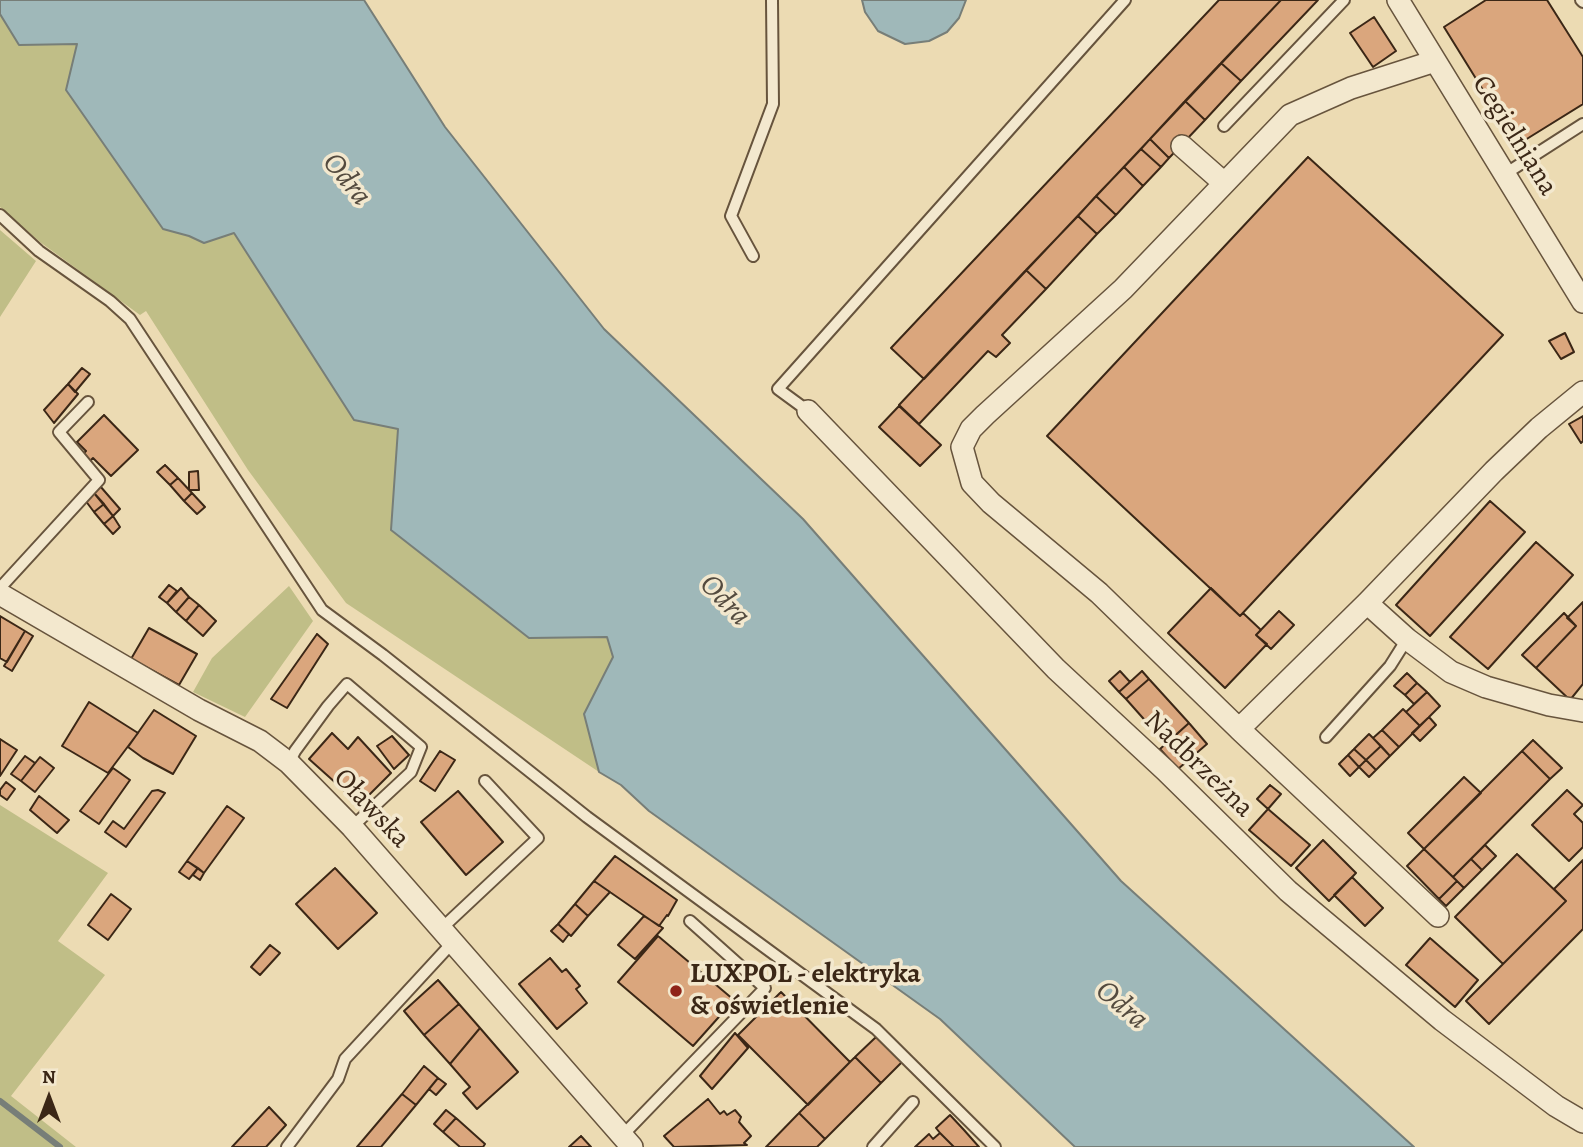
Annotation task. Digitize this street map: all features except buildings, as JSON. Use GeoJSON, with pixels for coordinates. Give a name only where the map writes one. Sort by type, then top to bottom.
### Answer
{"type":"FeatureCollection","features":[{"type":"Feature","properties":{"kind":"street","name":"Cegielniana"},"geometry":{"type":"LineString","coordinates":[[1398,0],[1583,302]]}},
{"type":"Feature","properties":{"kind":"street"},"geometry":{"type":"LineString","coordinates":[[1436,61],[1351,88],[1290,115],[1123,289],[971,429],[962,447],[972,482],[991,503],[1098,593],[1438,916]]}},
{"type":"Feature","properties":{"kind":"street"},"geometry":{"type":"LineString","coordinates":[[1182,146],[1224,183]]}},
{"type":"Feature","properties":{"kind":"street"},"geometry":{"type":"LineString","coordinates":[[1239,729],[1367,603],[1494,471],[1539,428],[1583,392]]}},
{"type":"Feature","properties":{"kind":"street","name":"Nadbrzeżna"},"geometry":{"type":"LineString","coordinates":[[808,411],[1056,669],[1165,770],[1288,891],[1442,1020],[1556,1106],[1583,1122]]}},
{"type":"Feature","properties":{"kind":"street","name":"Oławska"},"geometry":{"type":"LineString","coordinates":[[0,594],[199,710],[260,741],[289,763],[352,827],[627,1141]]}},
{"type":"Feature","properties":{"kind":"street"},"geometry":{"type":"LineString","coordinates":[[1367,603],[1407,639],[1451,672],[1486,687],[1549,705],[1583,711]]}},
{"type":"Feature","properties":{"kind":"lane"},"geometry":{"type":"LineString","coordinates":[[753,256],[731,216],[772,104],[772,0]]}},
{"type":"Feature","properties":{"kind":"lane"},"geometry":{"type":"LineString","coordinates":[[808,411],[778,389],[1125,0]]}},
{"type":"Feature","properties":{"kind":"lane"},"geometry":{"type":"LineString","coordinates":[[1224,125],[1345,0]]}},
{"type":"Feature","properties":{"kind":"lane"},"geometry":{"type":"LineString","coordinates":[[1505,174],[1583,124]]}},
{"type":"Feature","properties":{"kind":"lane"},"geometry":{"type":"LineString","coordinates":[[0,215],[39,251],[110,301],[130,319],[322,610],[587,817],[876,1029],[995,1147]]}},
{"type":"Feature","properties":{"kind":"lane"},"geometry":{"type":"LineString","coordinates":[[0,588],[99,480],[59,432],[88,402]]}},
{"type":"Feature","properties":{"kind":"lane"},"geometry":{"type":"LineString","coordinates":[[1326,737],[1390,666],[1407,639]]}},
{"type":"Feature","properties":{"kind":"lane"},"geometry":{"type":"LineString","coordinates":[[289,763],[328,706],[347,684],[421,747],[411,772],[352,827]]}},
{"type":"Feature","properties":{"kind":"lane"},"geometry":{"type":"LineString","coordinates":[[287,1147],[338,1079],[345,1059],[447,936],[538,838],[485,781]]}},
{"type":"Feature","properties":{"kind":"lane"},"geometry":{"type":"LineString","coordinates":[[627,1141],[765,988],[690,922]]}},
{"type":"Feature","properties":{"kind":"lane"},"geometry":{"type":"LineString","coordinates":[[873,1147],[913,1102]]}},
{"type":"Feature","properties":{"kind":"shaded area"},"geometry":{"type":"Polygon","coordinates":[[[0,14],[19,45],[77,44],[163,229],[204,243],[234,233],[354,419],[399,429],[529,638],[607,637],[613,657],[584,714],[599,772],[346,603],[248,470],[146,311],[140,315],[40,242],[0,207],[0,14]]]}},
{"type":"Feature","properties":{"kind":"shaded area"},"geometry":{"type":"Polygon","coordinates":[[[0,230],[36,261],[0,317],[0,230]]]}},
{"type":"Feature","properties":{"kind":"shaded area"},"geometry":{"type":"Polygon","coordinates":[[[289,586],[313,621],[245,717],[193,692],[212,658],[289,586]]]}},
{"type":"Feature","properties":{"kind":"shaded area"},"geometry":{"type":"Polygon","coordinates":[[[0,805],[108,873],[58,941],[105,975],[11,1096],[76,1147],[0,1147],[0,805]]]}},
{"type":"Feature","properties":{"kind":"water","name":"Odra"},"geometry":{"type":"Polygon","coordinates":[[[0,0],[364,0],[445,127],[604,329],[803,519],[1121,881],[1414,1147],[1075,1147],[940,1019],[649,811],[621,785],[599,772],[584,714],[613,657],[607,637],[529,638],[391,530],[398,429],[354,420],[234,233],[204,243],[163,229],[66,90],[77,44],[19,45],[0,14],[0,0]]]}},
{"type":"Feature","properties":{"kind":"water"},"geometry":{"type":"Polygon","coordinates":[[[862,0],[966,0],[959,18],[947,32],[929,41],[905,44],[878,31],[865,12],[862,0]]]}},
{"type":"Feature","properties":{"kind":"waterway"},"geometry":{"type":"LineString","coordinates":[[0,1101],[60,1147]]}},
{"type":"Feature","properties":{"kind":"place","name":"LUXPOL - elektryka & oświetlenie"},"geometry":{"type":"Point","coordinates":[676,991]}}]}
